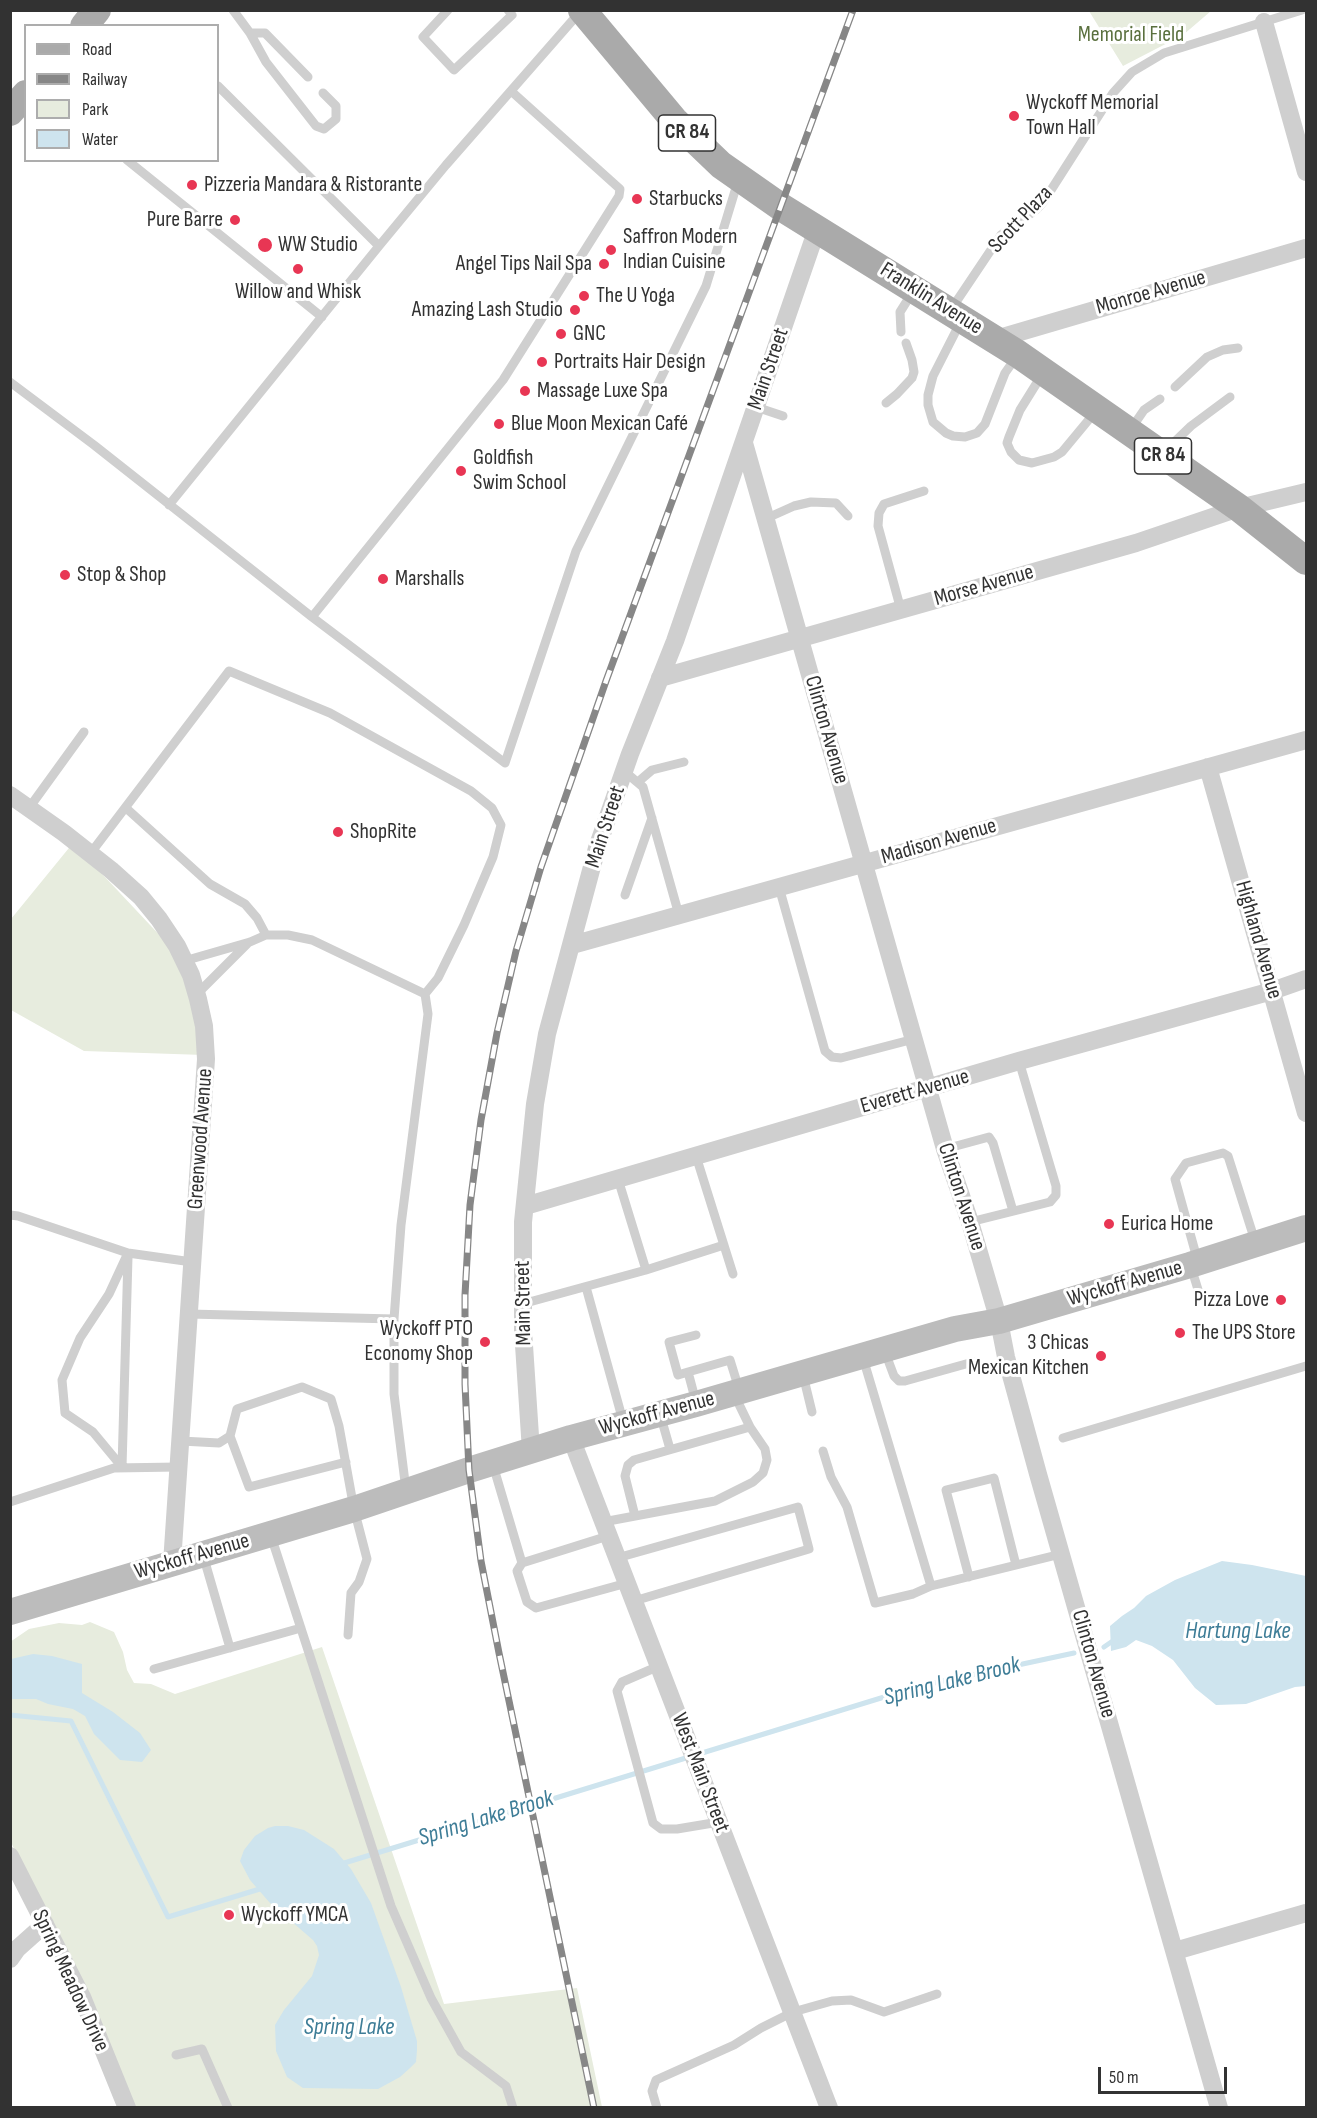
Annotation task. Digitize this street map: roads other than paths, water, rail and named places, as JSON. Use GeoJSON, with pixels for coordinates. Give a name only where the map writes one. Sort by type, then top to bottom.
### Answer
{"type":"FeatureCollection","features":[{"type":"Feature","properties":{"kind":"main road"},"geometry":{"type":"LineString","coordinates":[[86,24],[97,10]]}},
{"type":"Feature","properties":{"kind":"main road","name":"Franklin Avenue"},"geometry":{"type":"LineString","coordinates":[[582,10],[674,120],[721,165],[817,229],[1007,346],[1239,508],[1306,561]]}},
{"type":"Feature","properties":{"kind":"main road"},"geometry":{"type":"LineString","coordinates":[[10,112],[24,96]]}},
{"type":"Feature","properties":{"kind":"main road","name":"Wyckoff Avenue"},"geometry":{"type":"LineString","coordinates":[[10,1612],[406,1493],[492,1462],[571,1438],[955,1329],[999,1321],[1194,1264],[1306,1228]]}},
{"type":"Feature","properties":{"kind":"street"},"geometry":{"type":"LineString","coordinates":[[1264,22],[1306,172]]}},
{"type":"Feature","properties":{"kind":"street","name":"Main Street"},"geometry":{"type":"LineString","coordinates":[[531,1451],[522,1304],[525,1206],[535,1104],[548,1034],[597,848],[631,777],[660,678],[675,641],[817,229]]}},
{"type":"Feature","properties":{"kind":"street","name":"Monroe Avenue"},"geometry":{"type":"LineString","coordinates":[[1007,346],[1306,248]]}},
{"type":"Feature","properties":{"kind":"street","name":"Clinton Avenue"},"geometry":{"type":"LineString","coordinates":[[744,443],[945,1149],[970,1222],[999,1321],[1006,1357],[1061,1554],[1219,2108]]}},
{"type":"Feature","properties":{"kind":"street","name":"Morse Avenue"},"geometry":{"type":"LineString","coordinates":[[660,678],[1136,543],[1239,508],[1306,492]]}},
{"type":"Feature","properties":{"kind":"street","name":"Madison Avenue"},"geometry":{"type":"LineString","coordinates":[[572,945],[1306,740]]}},
{"type":"Feature","properties":{"kind":"street","name":"Highland Avenue"},"geometry":{"type":"LineString","coordinates":[[1208,767],[1272,991],[1302,1080],[1306,1113]]}},
{"type":"Feature","properties":{"kind":"street","name":"Greenwood Avenue"},"geometry":{"type":"LineString","coordinates":[[10,795],[90,854],[141,897],[177,946],[197,994],[204,1026],[206,1059],[172,1563]]}},
{"type":"Feature","properties":{"kind":"street","name":"Everett Avenue"},"geometry":{"type":"LineString","coordinates":[[525,1206],[1019,1061],[1272,991],[1306,979]]}},
{"type":"Feature","properties":{"kind":"street","name":"West Main Street"},"geometry":{"type":"LineString","coordinates":[[571,1438],[829,2108]]}},
{"type":"Feature","properties":{"kind":"street","name":"Spring Meadow Drive"},"geometry":{"type":"LineString","coordinates":[[10,1856],[82,1997],[126,2107]]}},
{"type":"Feature","properties":{"kind":"street"},"geometry":{"type":"LineString","coordinates":[[1175,1952],[1306,1913]]}},
{"type":"Feature","properties":{"kind":"street"},"geometry":{"type":"LineString","coordinates":[[10,1959],[22,1943],[45,1924]]}},
{"type":"Feature","properties":{"kind":"lane"},"geometry":{"type":"LineString","coordinates":[[233,10],[250,33],[266,63],[316,126],[324,129],[336,119],[336,106],[323,93]]}},
{"type":"Feature","properties":{"kind":"lane"},"geometry":{"type":"LineString","coordinates":[[448,10],[423,37],[454,70],[512,15],[508,10]]}},
{"type":"Feature","properties":{"kind":"lane"},"geometry":{"type":"LineString","coordinates":[[169,506],[379,246],[582,10]]}},
{"type":"Feature","properties":{"kind":"lane","name":"Scott Plaza"},"geometry":{"type":"LineString","coordinates":[[1007,346],[1005,374],[989,416],[977,433],[965,437],[946,433],[933,422],[928,405],[928,395],[956,314],[1001,235],[1037,209],[1044,201],[1113,93],[1132,72],[1164,53],[1302,10]]}},
{"type":"Feature","properties":{"kind":"lane"},"geometry":{"type":"LineString","coordinates":[[250,33],[265,33],[308,77]]}},
{"type":"Feature","properties":{"kind":"lane"},"geometry":{"type":"LineString","coordinates":[[219,87],[379,246]]}},
{"type":"Feature","properties":{"kind":"lane"},"geometry":{"type":"LineString","coordinates":[[312,617],[503,380],[619,196],[620,189],[511,91]]}},
{"type":"Feature","properties":{"kind":"lane"},"geometry":{"type":"LineString","coordinates":[[129,162],[322,317]]}},
{"type":"Feature","properties":{"kind":"lane"},"geometry":{"type":"LineString","coordinates":[[10,382],[94,445],[312,617],[505,763],[576,551],[706,286],[739,178]]}},
{"type":"Feature","properties":{"kind":"lane"},"geometry":{"type":"LineString","coordinates":[[902,332],[900,312],[915,289]]}},
{"type":"Feature","properties":{"kind":"lane"},"geometry":{"type":"LineString","coordinates":[[886,403],[912,378],[914,372],[912,360],[906,344]]}},
{"type":"Feature","properties":{"kind":"lane"},"geometry":{"type":"LineString","coordinates":[[1175,387],[1207,357],[1223,350],[1238,348]]}},
{"type":"Feature","properties":{"kind":"lane"},"geometry":{"type":"LineString","coordinates":[[1044,372],[1020,410],[1008,436],[1007,443],[1011,452],[1019,460],[1032,463],[1043,462],[1054,457],[1066,447],[1098,410]]}},
{"type":"Feature","properties":{"kind":"lane"},"geometry":{"type":"LineString","coordinates":[[1161,455],[1191,426],[1230,397]]}},
{"type":"Feature","properties":{"kind":"lane"},"geometry":{"type":"LineString","coordinates":[[1129,432],[1144,410],[1160,399]]}},
{"type":"Feature","properties":{"kind":"lane"},"geometry":{"type":"LineString","coordinates":[[756,407],[783,416]]}},
{"type":"Feature","properties":{"kind":"lane"},"geometry":{"type":"LineString","coordinates":[[901,610],[878,526],[879,513],[884,504],[924,491]]}},
{"type":"Feature","properties":{"kind":"lane"},"geometry":{"type":"LineString","coordinates":[[765,519],[794,506],[811,502],[836,503],[848,516]]}},
{"type":"Feature","properties":{"kind":"lane"},"geometry":{"type":"LineString","coordinates":[[90,854],[229,671],[330,713],[471,791],[492,808],[501,825],[493,857],[465,925],[438,978],[425,994],[428,1014],[401,1225],[394,1319],[394,1394],[406,1493]]}},
{"type":"Feature","properties":{"kind":"lane"},"geometry":{"type":"LineString","coordinates":[[29,807],[84,732]]}},
{"type":"Feature","properties":{"kind":"lane"},"geometry":{"type":"LineString","coordinates":[[631,777],[684,762]]}},
{"type":"Feature","properties":{"kind":"lane"},"geometry":{"type":"LineString","coordinates":[[631,777],[643,787],[679,915]]}},
{"type":"Feature","properties":{"kind":"lane"},"geometry":{"type":"LineString","coordinates":[[126,808],[210,884],[245,904],[257,918],[266,935]]}},
{"type":"Feature","properties":{"kind":"lane"},"geometry":{"type":"LineString","coordinates":[[625,895],[653,817]]}},
{"type":"Feature","properties":{"kind":"lane"},"geometry":{"type":"LineString","coordinates":[[779,887],[825,1052],[832,1057],[841,1058],[914,1039]]}},
{"type":"Feature","properties":{"kind":"lane"},"geometry":{"type":"LineString","coordinates":[[184,961],[250,942],[266,935],[288,935],[312,940],[425,994]]}},
{"type":"Feature","properties":{"kind":"lane"},"geometry":{"type":"LineString","coordinates":[[197,994],[250,942]]}},
{"type":"Feature","properties":{"kind":"lane"},"geometry":{"type":"LineString","coordinates":[[970,1222],[1050,1202],[1056,1195],[1056,1186],[1019,1061]]}},
{"type":"Feature","properties":{"kind":"lane"},"geometry":{"type":"LineString","coordinates":[[945,1149],[989,1137],[993,1143],[1013,1211]]}},
{"type":"Feature","properties":{"kind":"lane"},"geometry":{"type":"LineString","coordinates":[[1200,1296],[1175,1179],[1186,1163],[1223,1153],[1228,1156],[1256,1243]]}},
{"type":"Feature","properties":{"kind":"lane"},"geometry":{"type":"LineString","coordinates":[[696,1156],[733,1274]]}},
{"type":"Feature","properties":{"kind":"lane"},"geometry":{"type":"LineString","coordinates":[[618,1179],[646,1270]]}},
{"type":"Feature","properties":{"kind":"lane"},"geometry":{"type":"LineString","coordinates":[[10,1215],[128,1253],[192,1262]]}},
{"type":"Feature","properties":{"kind":"lane"},"geometry":{"type":"LineString","coordinates":[[522,1304],[646,1270],[724,1245]]}},
{"type":"Feature","properties":{"kind":"lane"},"geometry":{"type":"LineString","coordinates":[[123,1467],[128,1253]]}},
{"type":"Feature","properties":{"kind":"lane"},"geometry":{"type":"LineString","coordinates":[[123,1467],[93,1432],[65,1413],[62,1380],[80,1338],[109,1294],[128,1253]]}},
{"type":"Feature","properties":{"kind":"lane"},"geometry":{"type":"LineString","coordinates":[[586,1287],[623,1424]]}},
{"type":"Feature","properties":{"kind":"lane"},"geometry":{"type":"LineString","coordinates":[[189,1314],[394,1319]]}},
{"type":"Feature","properties":{"kind":"lane"},"geometry":{"type":"LineString","coordinates":[[627,1583],[536,1608],[527,1602],[517,1571],[522,1563],[635,1516],[715,1501],[753,1482],[763,1473],[767,1460],[765,1449],[750,1427],[737,1392],[730,1360],[678,1375],[669,1342],[696,1335]]}},
{"type":"Feature","properties":{"kind":"lane"},"geometry":{"type":"LineString","coordinates":[[873,1353],[899,1381],[973,1362]]}},
{"type":"Feature","properties":{"kind":"lane"},"geometry":{"type":"LineString","coordinates":[[873,1353],[930,1586]]}},
{"type":"Feature","properties":{"kind":"lane"},"geometry":{"type":"LineString","coordinates":[[1063,1438],[1306,1366]]}},
{"type":"Feature","properties":{"kind":"lane"},"geometry":{"type":"LineString","coordinates":[[688,1372],[696,1404]]}},
{"type":"Feature","properties":{"kind":"lane"},"geometry":{"type":"LineString","coordinates":[[802,1373],[812,1412]]}},
{"type":"Feature","properties":{"kind":"lane"},"geometry":{"type":"LineString","coordinates":[[346,1462],[249,1487],[230,1436],[237,1408],[302,1387],[331,1399],[339,1426],[346,1462],[354,1509],[367,1559],[359,1582],[351,1593],[348,1635]]}},
{"type":"Feature","properties":{"kind":"lane"},"geometry":{"type":"LineString","coordinates":[[660,1414],[670,1449]]}},
{"type":"Feature","properties":{"kind":"lane"},"geometry":{"type":"LineString","coordinates":[[635,1516],[625,1476],[628,1465],[634,1460],[750,1427]]}},
{"type":"Feature","properties":{"kind":"lane"},"geometry":{"type":"LineString","coordinates":[[181,1441],[219,1443],[230,1436]]}},
{"type":"Feature","properties":{"kind":"lane"},"geometry":{"type":"LineString","coordinates":[[823,1451],[831,1477],[847,1507],[875,1603],[913,1594],[930,1586],[1061,1554]]}},
{"type":"Feature","properties":{"kind":"lane"},"geometry":{"type":"LineString","coordinates":[[492,1462],[522,1563]]}},
{"type":"Feature","properties":{"kind":"lane"},"geometry":{"type":"LineString","coordinates":[[10,1502],[114,1468],[178,1467]]}},
{"type":"Feature","properties":{"kind":"lane"},"geometry":{"type":"LineString","coordinates":[[969,1577],[946,1490],[994,1478],[1016,1565]]}},
{"type":"Feature","properties":{"kind":"lane"},"geometry":{"type":"LineString","coordinates":[[617,1558],[798,1507],[809,1549],[634,1601]]}},
{"type":"Feature","properties":{"kind":"lane"},"geometry":{"type":"LineString","coordinates":[[270,1534],[391,1906],[431,1998],[461,2052],[506,2086],[513,2108]]}},
{"type":"Feature","properties":{"kind":"lane"},"geometry":{"type":"LineString","coordinates":[[202,1553],[230,1648]]}},
{"type":"Feature","properties":{"kind":"lane"},"geometry":{"type":"LineString","coordinates":[[154,1669],[301,1628]]}},
{"type":"Feature","properties":{"kind":"lane"},"geometry":{"type":"LineString","coordinates":[[659,1665],[622,1682],[616,1691],[653,1823],[661,1829],[677,1829],[719,1822]]}},
{"type":"Feature","properties":{"kind":"lane"},"geometry":{"type":"LineString","coordinates":[[657,2108],[652,2091],[656,2080],[734,2045],[793,2012],[832,2001],[851,2000],[884,2012],[937,1994]]}},
{"type":"Feature","properties":{"kind":"lane"},"geometry":{"type":"LineString","coordinates":[[176,2055],[202,2049],[228,2108]]}},
{"type":"Feature","properties":{"kind":"water","name":"Hartung Lake"},"geometry":{"type":"Polygon","coordinates":[[[1222,1561],[1306,1576],[1306,1686],[1295,1687],[1246,1704],[1216,1705],[1195,1688],[1173,1660],[1152,1646],[1136,1640],[1126,1647],[1111,1651],[1110,1626],[1146,1596],[1175,1580],[1222,1561]]]}},
{"type":"Feature","properties":{"kind":"water"},"geometry":{"type":"Polygon","coordinates":[[[33,1654],[52,1656],[82,1664],[82,1693],[113,1712],[140,1733],[151,1750],[142,1762],[120,1760],[94,1734],[85,1716],[73,1709],[36,1699],[11,1699],[11,1659],[33,1654]]]}},
{"type":"Feature","properties":{"kind":"water","name":"Spring Lake"},"geometry":{"type":"Polygon","coordinates":[[[275,1826],[304,1830],[334,1849],[351,1869],[371,1903],[401,1987],[417,2041],[416,2062],[400,2077],[378,2089],[303,2088],[287,2077],[276,2051],[275,2025],[284,2010],[312,1976],[319,1955],[313,1940],[270,1903],[250,1880],[240,1861],[244,1850],[255,1836],[275,1826]]]}},
{"type":"Feature","properties":{"kind":"waterway","name":"Spring Lake Brook"},"geometry":{"type":"LineString","coordinates":[[1104,1647],[1117,1638]]}},
{"type":"Feature","properties":{"kind":"waterway","name":"Spring Lake Brook"},"geometry":{"type":"LineString","coordinates":[[341,1864],[920,1686],[1074,1653]]}},
{"type":"Feature","properties":{"kind":"waterway","name":"Spring Lake Brook"},"geometry":{"type":"LineString","coordinates":[[10,1715],[71,1721],[168,1917],[263,1888]]}},
{"type":"Feature","properties":{"kind":"railway"},"geometry":{"type":"LineString","coordinates":[[594,2108],[481,1561],[469,1470],[465,1384],[465,1295],[470,1205],[481,1120],[497,1033],[516,951],[541,867],[606,681],[853,10]]}},
{"type":"Feature","properties":{"kind":"place","name":"Wyckoff Memorial Town Hall"},"geometry":{"type":"Point","coordinates":[1014,116]}},
{"type":"Feature","properties":{"kind":"place","name":"Pizzeria Mandara & Ristorante"},"geometry":{"type":"Point","coordinates":[192,185]}},
{"type":"Feature","properties":{"kind":"place","name":"Starbucks"},"geometry":{"type":"Point","coordinates":[637,199]}},
{"type":"Feature","properties":{"kind":"place","name":"Pure Barre"},"geometry":{"type":"Point","coordinates":[235,220]}},
{"type":"Feature","properties":{"kind":"place","name":"WW Studio"},"geometry":{"type":"Point","coordinates":[265,245]}},
{"type":"Feature","properties":{"kind":"place","name":"Saffron Modern Indian Cuisine"},"geometry":{"type":"Point","coordinates":[611,250]}},
{"type":"Feature","properties":{"kind":"place","name":"Angel Tips Nail Spa"},"geometry":{"type":"Point","coordinates":[604,264]}},
{"type":"Feature","properties":{"kind":"place","name":"Willow and Whisk"},"geometry":{"type":"Point","coordinates":[298,269]}},
{"type":"Feature","properties":{"kind":"place","name":"The U Yoga"},"geometry":{"type":"Point","coordinates":[584,296]}},
{"type":"Feature","properties":{"kind":"place","name":"Amazing Lash Studio"},"geometry":{"type":"Point","coordinates":[575,310]}},
{"type":"Feature","properties":{"kind":"place","name":"GNC"},"geometry":{"type":"Point","coordinates":[561,334]}},
{"type":"Feature","properties":{"kind":"place","name":"Portraits Hair Design"},"geometry":{"type":"Point","coordinates":[542,362]}},
{"type":"Feature","properties":{"kind":"place","name":"Massage Luxe Spa"},"geometry":{"type":"Point","coordinates":[525,391]}},
{"type":"Feature","properties":{"kind":"place","name":"Blue Moon Mexican Café"},"geometry":{"type":"Point","coordinates":[499,424]}},
{"type":"Feature","properties":{"kind":"place","name":"Goldfish Swim School"},"geometry":{"type":"Point","coordinates":[461,471]}},
{"type":"Feature","properties":{"kind":"place","name":"Stop & Shop"},"geometry":{"type":"Point","coordinates":[65,575]}},
{"type":"Feature","properties":{"kind":"place","name":"Marshalls"},"geometry":{"type":"Point","coordinates":[383,579]}},
{"type":"Feature","properties":{"kind":"place","name":"ShopRite"},"geometry":{"type":"Point","coordinates":[338,832]}},
{"type":"Feature","properties":{"kind":"place","name":"Eurica Home"},"geometry":{"type":"Point","coordinates":[1109,1224]}},
{"type":"Feature","properties":{"kind":"place","name":"Pizza Love"},"geometry":{"type":"Point","coordinates":[1281,1300]}},
{"type":"Feature","properties":{"kind":"place","name":"The UPS Store"},"geometry":{"type":"Point","coordinates":[1180,1333]}},
{"type":"Feature","properties":{"kind":"place","name":"Wyckoff PTO Economy Shop"},"geometry":{"type":"Point","coordinates":[485,1342]}},
{"type":"Feature","properties":{"kind":"place","name":"3 Chicas Mexican Kitchen"},"geometry":{"type":"Point","coordinates":[1101,1356]}},
{"type":"Feature","properties":{"kind":"place","name":"Wyckoff YMCA"},"geometry":{"type":"Point","coordinates":[229,1915]}},
{"type":"Feature","properties":{"kind":"park label","name":"Memorial Field"},"geometry":{"type":"Point","coordinates":[1131,35]}}]}
